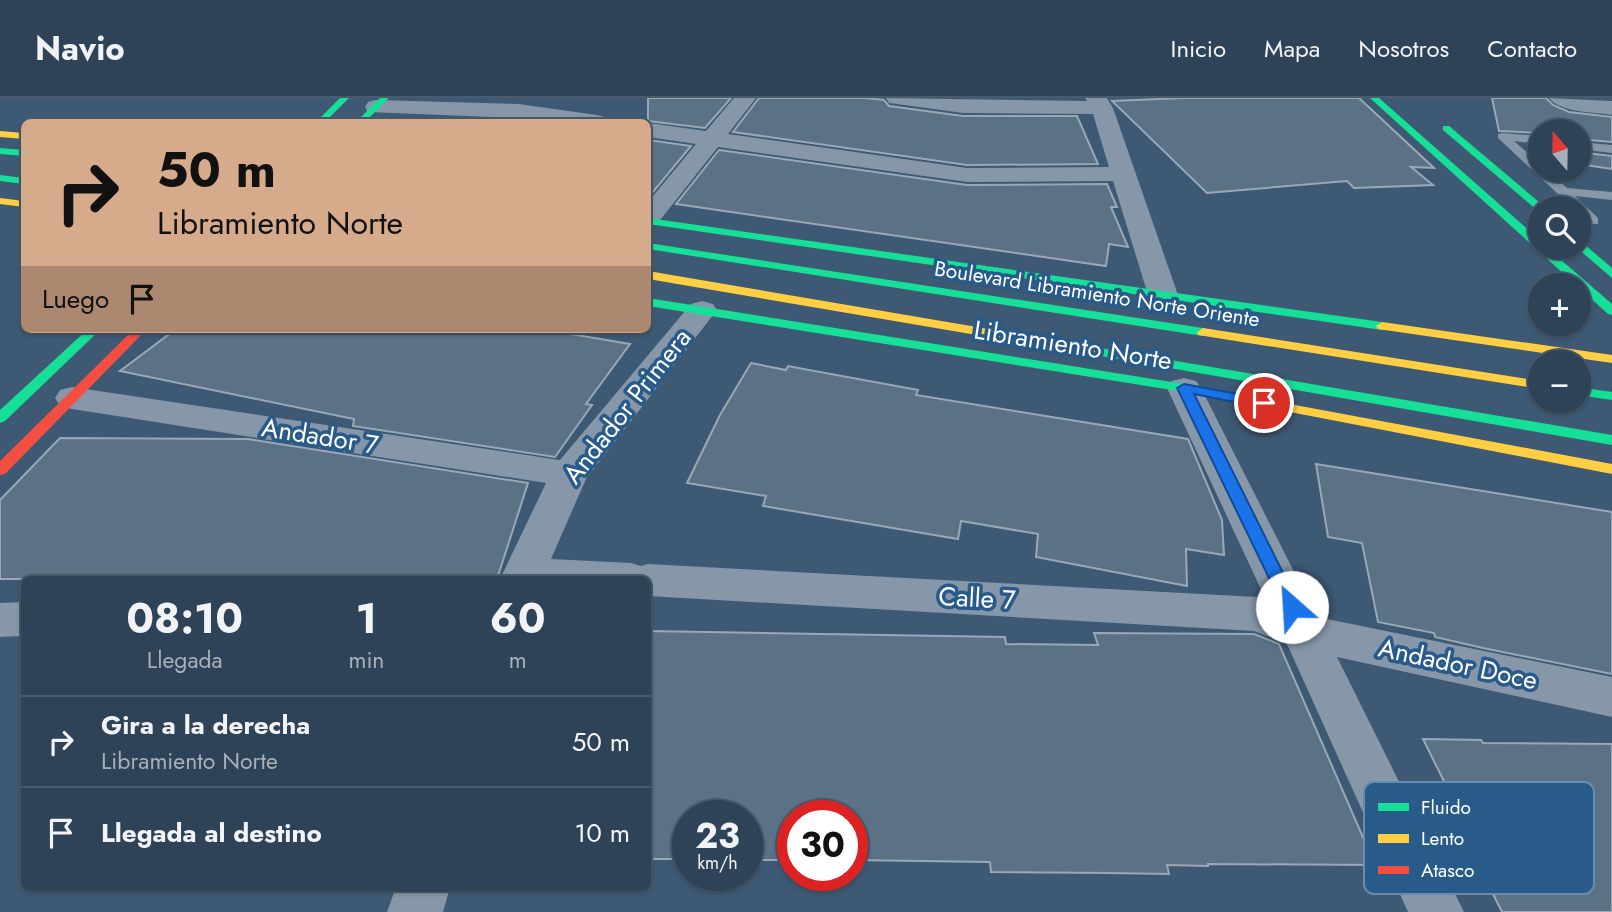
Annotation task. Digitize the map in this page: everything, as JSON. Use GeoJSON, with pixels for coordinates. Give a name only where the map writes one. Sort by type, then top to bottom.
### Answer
{"type":"FeatureCollection","features":[{"type":"Feature","properties":{"kind":"main road"},"geometry":{"type":"LineString","coordinates":[[323,119],[345,98]]}},
{"type":"Feature","properties":{"kind":"main road"},"geometry":{"type":"LineString","coordinates":[[1374,98],[1528,236]]}},
{"type":"Feature","properties":{"kind":"main road"},"geometry":{"type":"LineString","coordinates":[[1430,115],[1528,197]]}},
{"type":"Feature","properties":{"kind":"main road"},"geometry":{"type":"LineString","coordinates":[[0,134],[21,136]]}},
{"type":"Feature","properties":{"kind":"main road"},"geometry":{"type":"LineString","coordinates":[[0,151],[21,153]]}},
{"type":"Feature","properties":{"kind":"main road"},"geometry":{"type":"LineString","coordinates":[[0,178],[21,181]]}},
{"type":"Feature","properties":{"kind":"main road"},"geometry":{"type":"LineString","coordinates":[[0,201],[21,204]]}},
{"type":"Feature","properties":{"kind":"main road"},"geometry":{"type":"LineString","coordinates":[[651,219],[1612,359]]}},
{"type":"Feature","properties":{"kind":"main road","name":"Boulevard Libramiento Norte Oriente"},"geometry":{"type":"LineString","coordinates":[[651,246],[1528,383]]}},
{"type":"Feature","properties":{"kind":"main road"},"geometry":{"type":"LineString","coordinates":[[1591,254],[1612,274]]}},
{"type":"Feature","properties":{"kind":"main road"},"geometry":{"type":"LineString","coordinates":[[1554,259],[1612,311]]}},
{"type":"Feature","properties":{"kind":"main road"},"geometry":{"type":"LineString","coordinates":[[651,276],[1612,440]]}},
{"type":"Feature","properties":{"kind":"main road","name":"Libramiento Norte"},"geometry":{"type":"LineString","coordinates":[[651,302],[1184,388],[1612,470]]}},
{"type":"Feature","properties":{"kind":"main road"},"geometry":{"type":"LineString","coordinates":[[0,418],[91,333]]}},
{"type":"Feature","properties":{"kind":"main road"},"geometry":{"type":"LineString","coordinates":[[0,470],[137,333]]}},
{"type":"Feature","properties":{"kind":"main road"},"geometry":{"type":"LineString","coordinates":[[1591,393],[1612,396]]}},
{"type":"Feature","properties":{"kind":"street"},"geometry":{"type":"LineString","coordinates":[[651,215],[745,98]]}},
{"type":"Feature","properties":{"kind":"street"},"geometry":{"type":"LineString","coordinates":[[897,98],[963,106],[1099,103],[1163,295]]}},
{"type":"Feature","properties":{"kind":"street"},"geometry":{"type":"LineString","coordinates":[[1560,98],[1579,104],[1612,108]]}},
{"type":"Feature","properties":{"kind":"street"},"geometry":{"type":"LineString","coordinates":[[374,109],[519,111],[576,119]]}},
{"type":"Feature","properties":{"kind":"street"},"geometry":{"type":"LineString","coordinates":[[651,130],[967,175],[1122,174]]}},
{"type":"Feature","properties":{"kind":"street","name":"Andador Primera"},"geometry":{"type":"LineString","coordinates":[[522,576],[569,474],[702,310]]}},
{"type":"Feature","properties":{"kind":"street"},"geometry":{"type":"LineString","coordinates":[[1184,388],[1374,782]]}},
{"type":"Feature","properties":{"kind":"street","name":"Andador 7"},"geometry":{"type":"LineString","coordinates":[[72,398],[569,474]]}},
{"type":"Feature","properties":{"kind":"street","name":"Calle 7"},"geometry":{"type":"LineString","coordinates":[[651,580],[1257,614],[1303,632]]}},
{"type":"Feature","properties":{"kind":"street"},"geometry":{"type":"LineString","coordinates":[[0,620],[21,619]]}},
{"type":"Feature","properties":{"kind":"street","name":"Andador Doce"},"geometry":{"type":"LineString","coordinates":[[1303,632],[1612,697]]}},
{"type":"Feature","properties":{"kind":"street"},"geometry":{"type":"LineString","coordinates":[[415,912],[422,891]]}},
{"type":"Feature","properties":{"kind":"street"},"geometry":{"type":"LineString","coordinates":[[1427,894],[1436,912]]}},
{"type":"Feature","properties":{"kind":"lane"},"geometry":{"type":"LineString","coordinates":[[1528,139],[1502,136],[1528,159]]}},
{"type":"Feature","properties":{"kind":"lane"},"geometry":{"type":"LineString","coordinates":[[1591,147],[1612,149]]}},
{"type":"Feature","properties":{"kind":"lane"},"geometry":{"type":"LineString","coordinates":[[1553,182],[1567,196]]}},
{"type":"Feature","properties":{"kind":"lane"},"geometry":{"type":"LineString","coordinates":[[1563,191],[1612,196]]}},
{"type":"Feature","properties":{"kind":"lane"},"geometry":{"type":"LineString","coordinates":[[1591,221],[1612,223]]}},
{"type":"Feature","properties":{"kind":"building"},"geometry":{"type":"Polygon","coordinates":[[[648,98],[731,98],[705,128],[648,119],[648,98]]]}},
{"type":"Feature","properties":{"kind":"building"},"geometry":{"type":"Polygon","coordinates":[[[759,98],[865,98],[884,100],[889,106],[963,116],[1077,116],[1098,164],[967,165],[733,132],[759,98]]]}},
{"type":"Feature","properties":{"kind":"building"},"geometry":{"type":"Polygon","coordinates":[[[1183,98],[1359,98],[1434,168],[1411,167],[1433,185],[1354,188],[1347,181],[1207,193],[1112,101],[1183,98]]]}},
{"type":"Feature","properties":{"kind":"building"},"geometry":{"type":"Polygon","coordinates":[[[1492,98],[1546,98],[1553,105],[1569,112],[1612,117],[1612,142],[1591,140],[1591,119],[1528,119],[1528,132],[1499,131],[1492,98]]]}},
{"type":"Feature","properties":{"kind":"building"},"geometry":{"type":"Polygon","coordinates":[[[651,140],[691,146],[651,194],[651,140]]]}},
{"type":"Feature","properties":{"kind":"building"},"geometry":{"type":"Polygon","coordinates":[[[719,150],[967,185],[1107,184],[1117,207],[1111,207],[1128,247],[1109,244],[1106,266],[676,204],[719,150]]]}},
{"type":"Feature","properties":{"kind":"building"},"geometry":{"type":"Polygon","coordinates":[[[1591,154],[1612,156],[1612,169],[1591,166],[1591,154]]]}},
{"type":"Feature","properties":{"kind":"building"},"geometry":{"type":"Polygon","coordinates":[[[171,333],[565,333],[630,344],[586,404],[592,405],[555,457],[353,426],[354,419],[120,371],[171,333]]]}},
{"type":"Feature","properties":{"kind":"building"},"geometry":{"type":"Polygon","coordinates":[[[751,363],[786,370],[788,366],[918,390],[916,395],[1188,439],[1222,520],[1224,555],[1186,549],[1187,586],[1036,557],[1038,534],[961,521],[958,539],[763,506],[766,496],[687,483],[720,415],[751,363]]]}},
{"type":"Feature","properties":{"kind":"building"},"geometry":{"type":"Polygon","coordinates":[[[60,438],[248,439],[528,483],[498,576],[21,576],[21,579],[0,579],[0,500],[60,438]]]}},
{"type":"Feature","properties":{"kind":"building"},"geometry":{"type":"Polygon","coordinates":[[[1316,464],[1612,512],[1612,674],[1483,648],[1435,637],[1434,633],[1378,622],[1362,543],[1328,537],[1316,464]]]}},
{"type":"Feature","properties":{"kind":"building"},"geometry":{"type":"Polygon","coordinates":[[[651,631],[1005,637],[1006,644],[1098,645],[1094,633],[1254,634],[1279,644],[1364,840],[1364,865],[1167,865],[1169,874],[991,872],[990,862],[868,860],[868,800],[777,800],[777,860],[763,860],[763,800],[672,800],[672,859],[651,859],[651,631]]]}},
{"type":"Feature","properties":{"kind":"building"},"geometry":{"type":"Polygon","coordinates":[[[1423,739],[1481,740],[1483,743],[1612,744],[1612,912],[1502,912],[1493,894],[1594,894],[1594,782],[1444,782],[1423,739]]]}},
{"type":"Feature","properties":{"kind":"traffic: fast"},"geometry":{"type":"LineString","coordinates":[[323,119],[345,98]]}},
{"type":"Feature","properties":{"kind":"traffic: fast"},"geometry":{"type":"LineString","coordinates":[[363,119],[385,98]]}},
{"type":"Feature","properties":{"kind":"traffic: fast"},"geometry":{"type":"LineString","coordinates":[[1374,98],[1528,235]]}},
{"type":"Feature","properties":{"kind":"traffic: fast"},"geometry":{"type":"LineString","coordinates":[[1446,128],[1528,197]]}},
{"type":"Feature","properties":{"kind":"traffic: fast"},"geometry":{"type":"LineString","coordinates":[[0,151],[21,153]]}},
{"type":"Feature","properties":{"kind":"traffic: fast"},"geometry":{"type":"LineString","coordinates":[[0,178],[21,181]]}},
{"type":"Feature","properties":{"kind":"traffic: fast"},"geometry":{"type":"LineString","coordinates":[[651,221],[1382,326]]}},
{"type":"Feature","properties":{"kind":"traffic: fast"},"geometry":{"type":"LineString","coordinates":[[651,246],[1203,332]]}},
{"type":"Feature","properties":{"kind":"traffic: fast"},"geometry":{"type":"LineString","coordinates":[[1591,254],[1612,274]]}},
{"type":"Feature","properties":{"kind":"traffic: fast"},"geometry":{"type":"LineString","coordinates":[[1554,259],[1612,311]]}},
{"type":"Feature","properties":{"kind":"traffic: fast"},"geometry":{"type":"LineString","coordinates":[[651,302],[1184,388],[1295,409]]}},
{"type":"Feature","properties":{"kind":"traffic: fast"},"geometry":{"type":"LineString","coordinates":[[0,418],[91,333]]}},
{"type":"Feature","properties":{"kind":"traffic: fast"},"geometry":{"type":"LineString","coordinates":[[1094,351],[1612,440]]}},
{"type":"Feature","properties":{"kind":"traffic: fast"},"geometry":{"type":"LineString","coordinates":[[1591,393],[1612,396]]}},
{"type":"Feature","properties":{"kind":"traffic: slow"},"geometry":{"type":"LineString","coordinates":[[0,134],[21,136]]}},
{"type":"Feature","properties":{"kind":"traffic: slow"},"geometry":{"type":"LineString","coordinates":[[0,201],[21,204]]}},
{"type":"Feature","properties":{"kind":"traffic: slow"},"geometry":{"type":"LineString","coordinates":[[651,276],[1094,351]]}},
{"type":"Feature","properties":{"kind":"traffic: slow"},"geometry":{"type":"LineString","coordinates":[[1382,326],[1612,359]]}},
{"type":"Feature","properties":{"kind":"traffic: slow"},"geometry":{"type":"LineString","coordinates":[[1203,332],[1528,383]]}},
{"type":"Feature","properties":{"kind":"traffic: slow"},"geometry":{"type":"LineString","coordinates":[[1295,409],[1612,469]]}},
{"type":"Feature","properties":{"kind":"traffic: jam"},"geometry":{"type":"LineString","coordinates":[[0,470],[137,333]]}},
{"type":"Feature","properties":{"kind":"route"},"geometry":{"type":"LineString","coordinates":[[1264,403],[1184,388],[1292,607]]}}]}
